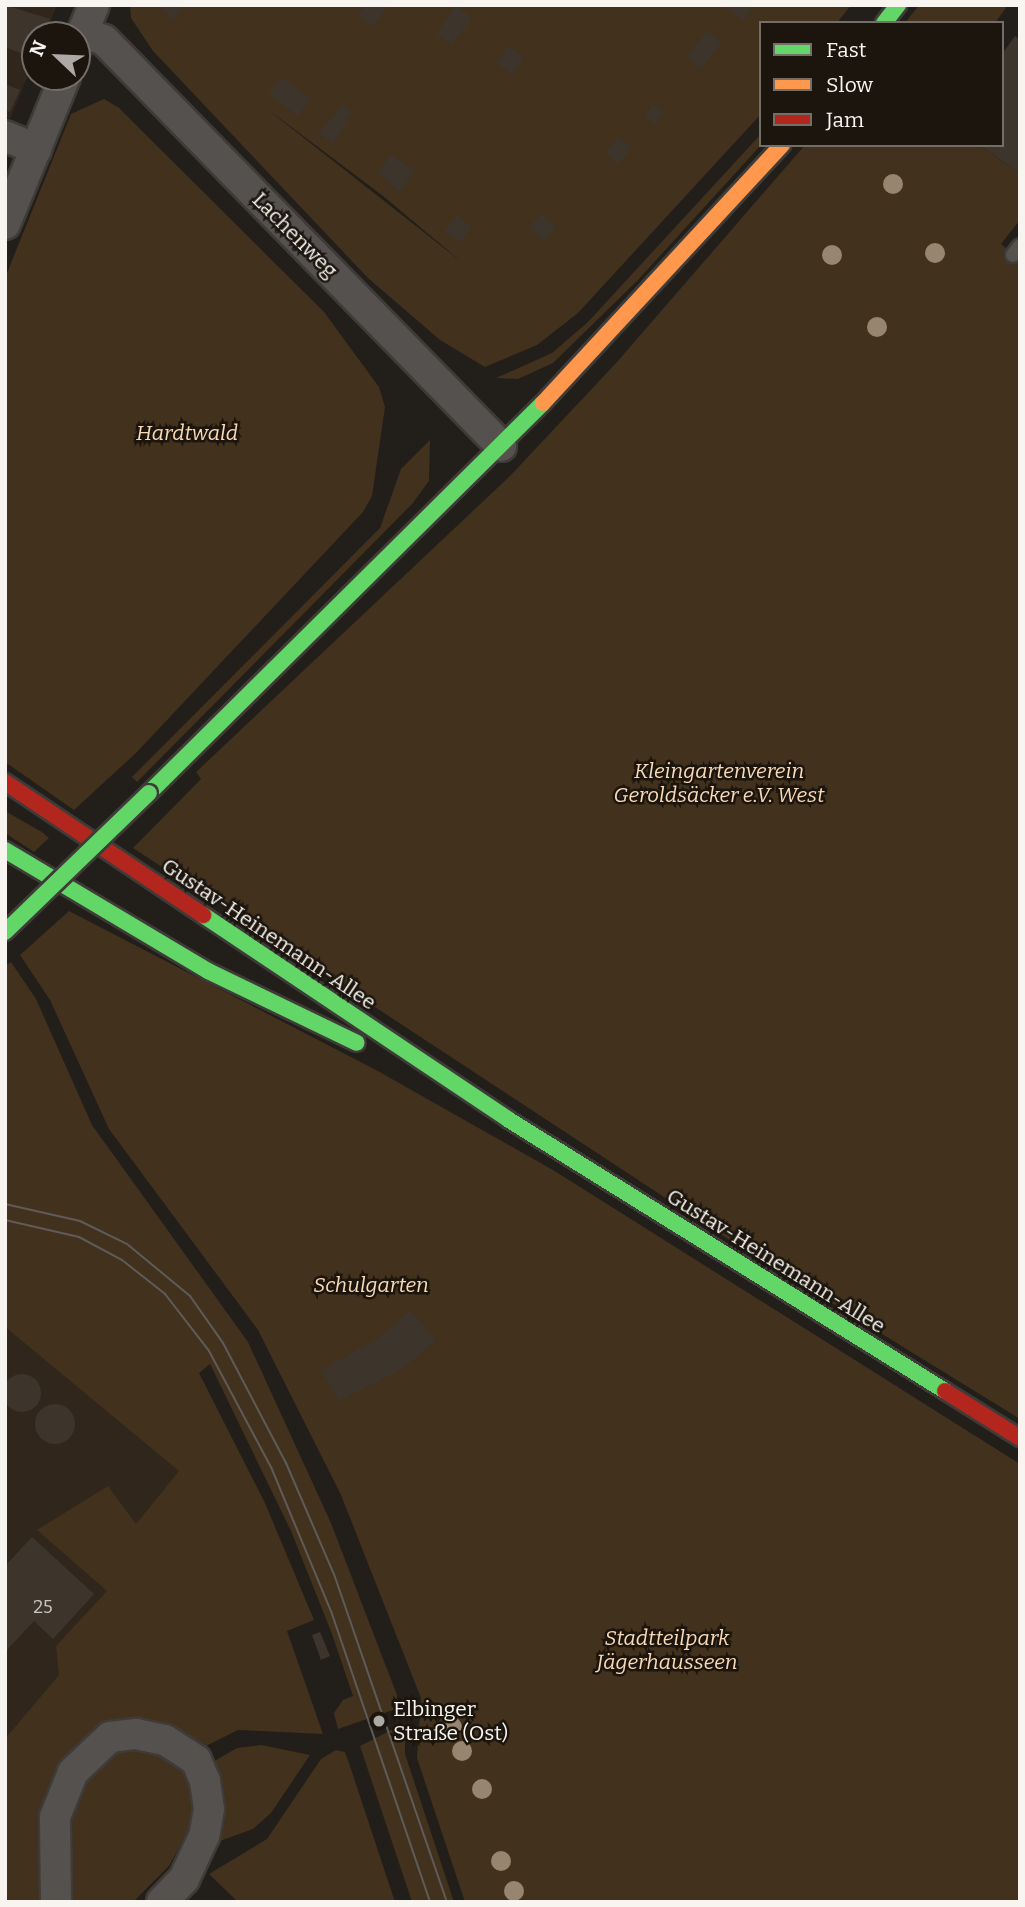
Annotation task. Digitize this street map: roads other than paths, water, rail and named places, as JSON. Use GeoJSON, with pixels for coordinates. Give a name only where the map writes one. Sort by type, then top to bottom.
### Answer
{"type":"FeatureCollection","features":[{"type":"Feature","properties":{"kind":"main road"},"geometry":{"type":"LineString","coordinates":[[886,21],[898,5]]}},
{"type":"Feature","properties":{"kind":"main road"},"geometry":{"type":"LineString","coordinates":[[5,932],[599,348],[780,147]]}},
{"type":"Feature","properties":{"kind":"main road","name":"Gustav-Heinemann-Allee"},"geometry":{"type":"LineString","coordinates":[[5,782],[509,1120],[1020,1438]]}},
{"type":"Feature","properties":{"kind":"main road","name":"Gustav-Heinemann-Allee"},"geometry":{"type":"LineString","coordinates":[[5,850],[208,971],[509,1120]]}},
{"type":"Feature","properties":{"kind":"street","name":"Lachenweg"},"geometry":{"type":"LineString","coordinates":[[91,32],[104,40],[501,446]]}},
{"type":"Feature","properties":{"kind":"street"},"geometry":{"type":"LineString","coordinates":[[5,224],[59,91]]}},
{"type":"Feature","properties":{"kind":"street"},"geometry":{"type":"LineString","coordinates":[[5,136],[36,149]]}},
{"type":"Feature","properties":{"kind":"street"},"geometry":{"type":"LineString","coordinates":[[56,1902],[55,1817],[73,1772],[110,1737],[136,1734],[164,1741],[196,1760],[205,1781],[209,1809],[204,1836],[184,1879],[162,1902]]}},
{"type":"Feature","properties":{"kind":"tram line"},"geometry":{"type":"LineString","coordinates":[[5,1204],[80,1221],[127,1244],[190,1296],[223,1343],[286,1463],[335,1577],[447,1902]]}},
{"type":"Feature","properties":{"kind":"tram line"},"geometry":{"type":"LineString","coordinates":[[5,1220],[79,1237],[122,1260],[165,1294],[209,1351],[271,1467],[331,1611],[430,1902]]}},
{"type":"Feature","properties":{"kind":"place","name":"Elbinger Straße (Ost)"},"geometry":{"type":"Point","coordinates":[379,1721]}},
{"type":"Feature","properties":{"kind":"park label","name":"Hardtwald"},"geometry":{"type":"Point","coordinates":[187,433]}},
{"type":"Feature","properties":{"kind":"park label","name":"Kleingartenverein Geroldsäcker e.V. West"},"geometry":{"type":"Point","coordinates":[719,783]}},
{"type":"Feature","properties":{"kind":"park label","name":"Schulgarten"},"geometry":{"type":"Point","coordinates":[371,1285]}},
{"type":"Feature","properties":{"kind":"park label","name":"Stadtteilpark Jägerhausseen"},"geometry":{"type":"Point","coordinates":[667,1650]}}]}
